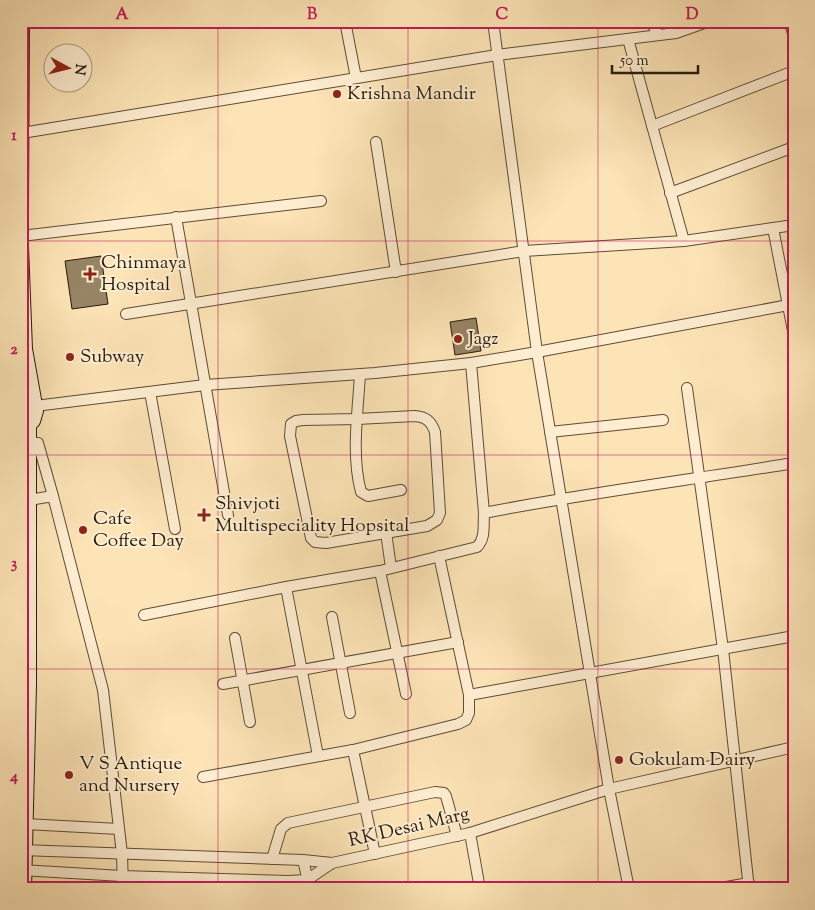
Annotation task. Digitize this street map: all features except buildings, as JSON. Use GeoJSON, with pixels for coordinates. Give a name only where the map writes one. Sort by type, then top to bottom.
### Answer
{"type":"FeatureCollection","features":[{"type":"Feature","properties":{"kind":"main road"},"geometry":{"type":"LineString","coordinates":[[21,208],[22,21]]}},
{"type":"Feature","properties":{"kind":"main road"},"geometry":{"type":"LineString","coordinates":[[21,246],[24,349],[35,406],[35,416],[25,426],[29,442],[29,685],[23,850],[24,889]]}},
{"type":"Feature","properties":{"kind":"main road"},"geometry":{"type":"LineString","coordinates":[[21,397],[29,399],[35,406]]}},
{"type":"Feature","properties":{"kind":"street"},"geometry":{"type":"LineString","coordinates":[[345,21],[356,78]]}},
{"type":"Feature","properties":{"kind":"street"},"geometry":{"type":"LineString","coordinates":[[493,21],[550,432],[609,789],[629,889]]}},
{"type":"Feature","properties":{"kind":"street"},"geometry":{"type":"LineString","coordinates":[[651,21],[658,35]]}},
{"type":"Feature","properties":{"kind":"street"},"geometry":{"type":"LineString","coordinates":[[22,133],[497,55],[676,33],[710,21]]}},
{"type":"Feature","properties":{"kind":"street"},"geometry":{"type":"LineString","coordinates":[[789,21],[794,36]]}},
{"type":"Feature","properties":{"kind":"street"},"geometry":{"type":"LineString","coordinates":[[628,39],[684,241]]}},
{"type":"Feature","properties":{"kind":"street"},"geometry":{"type":"LineString","coordinates":[[652,126],[794,70]]}},
{"type":"Feature","properties":{"kind":"street"},"geometry":{"type":"LineString","coordinates":[[376,142],[396,272]]}},
{"type":"Feature","properties":{"kind":"street"},"geometry":{"type":"LineString","coordinates":[[670,192],[794,148]]}},
{"type":"Feature","properties":{"kind":"street"},"geometry":{"type":"LineString","coordinates":[[21,236],[321,201]]}},
{"type":"Feature","properties":{"kind":"street"},"geometry":{"type":"LineString","coordinates":[[176,217],[228,515]]}},
{"type":"Feature","properties":{"kind":"street"},"geometry":{"type":"LineString","coordinates":[[126,314],[524,251],[684,241],[794,224]]}},
{"type":"Feature","properties":{"kind":"street"},"geometry":{"type":"LineString","coordinates":[[773,228],[791,305],[794,336]]}},
{"type":"Feature","properties":{"kind":"street"},"geometry":{"type":"LineString","coordinates":[[35,406],[205,385],[360,374],[471,363],[791,305]]}},
{"type":"Feature","properties":{"kind":"street"},"geometry":{"type":"LineString","coordinates":[[144,615],[380,571],[476,547],[483,536],[484,513],[471,363]]}},
{"type":"Feature","properties":{"kind":"street"},"geometry":{"type":"LineString","coordinates":[[360,374],[356,455],[361,492],[368,496],[401,490]]}},
{"type":"Feature","properties":{"kind":"street"},"geometry":{"type":"LineString","coordinates":[[687,388],[723,649],[749,886],[715,889]]}},
{"type":"Feature","properties":{"kind":"street"},"geometry":{"type":"LineString","coordinates":[[150,392],[175,528]]}},
{"type":"Feature","properties":{"kind":"street"},"geometry":{"type":"LineString","coordinates":[[420,416],[430,421],[435,432],[439,518],[433,524],[427,526],[326,543],[315,542],[311,538],[290,436],[291,424],[303,420],[357,419],[420,416]]}},
{"type":"Feature","properties":{"kind":"street"},"geometry":{"type":"LineString","coordinates":[[550,432],[663,420]]}},
{"type":"Feature","properties":{"kind":"street"},"geometry":{"type":"LineString","coordinates":[[29,442],[38,443],[103,690],[122,854],[123,889]]}},
{"type":"Feature","properties":{"kind":"street"},"geometry":{"type":"LineString","coordinates":[[484,513],[561,498],[699,479],[794,463]]}},
{"type":"Feature","properties":{"kind":"street"},"geometry":{"type":"LineString","coordinates":[[29,500],[52,496]]}},
{"type":"Feature","properties":{"kind":"street"},"geometry":{"type":"LineString","coordinates":[[386,532],[392,568]]}},
{"type":"Feature","properties":{"kind":"street"},"geometry":{"type":"LineString","coordinates":[[203,777],[354,750],[458,724],[466,720],[469,713],[470,695],[439,556]]}},
{"type":"Feature","properties":{"kind":"street"},"geometry":{"type":"LineString","coordinates":[[380,571],[406,694]]}},
{"type":"Feature","properties":{"kind":"street"},"geometry":{"type":"LineString","coordinates":[[286,587],[318,756]]}},
{"type":"Feature","properties":{"kind":"street"},"geometry":{"type":"LineString","coordinates":[[332,617],[350,713]]}},
{"type":"Feature","properties":{"kind":"street"},"geometry":{"type":"LineString","coordinates":[[470,695],[794,636]]}},
{"type":"Feature","properties":{"kind":"street"},"geometry":{"type":"LineString","coordinates":[[235,638],[250,722]]}},
{"type":"Feature","properties":{"kind":"street"},"geometry":{"type":"LineString","coordinates":[[223,684],[458,642]]}},
{"type":"Feature","properties":{"kind":"street","name":"RK Desai Marg"},"geometry":{"type":"LineString","coordinates":[[23,850],[303,860],[332,864],[470,833],[609,789],[794,747]]}},
{"type":"Feature","properties":{"kind":"street"},"geometry":{"type":"LineString","coordinates":[[354,750],[375,854]]}},
{"type":"Feature","properties":{"kind":"street"},"geometry":{"type":"LineString","coordinates":[[272,859],[284,825],[365,806],[440,792],[446,796],[457,836]]}},
{"type":"Feature","properties":{"kind":"street"},"geometry":{"type":"LineString","coordinates":[[25,824],[119,829]]}},
{"type":"Feature","properties":{"kind":"street"},"geometry":{"type":"LineString","coordinates":[[470,833],[480,889]]}},
{"type":"Feature","properties":{"kind":"street"},"geometry":{"type":"LineString","coordinates":[[303,860],[308,884]]}},
{"type":"Feature","properties":{"kind":"street"},"geometry":{"type":"LineString","coordinates":[[23,870],[122,876],[288,881],[308,884],[332,864]]}},
{"type":"Feature","properties":{"kind":"place","name":"Krishna Mandir"},"geometry":{"type":"Point","coordinates":[337,94]}},
{"type":"Feature","properties":{"kind":"place","name":"Chinmaya Hospital"},"geometry":{"type":"Point","coordinates":[90,274]}},
{"type":"Feature","properties":{"kind":"place","name":"Jagz"},"geometry":{"type":"Point","coordinates":[458,339]}},
{"type":"Feature","properties":{"kind":"place","name":"Subway"},"geometry":{"type":"Point","coordinates":[70,357]}},
{"type":"Feature","properties":{"kind":"place","name":"Shivjoti Multispeciality Hopsital"},"geometry":{"type":"Point","coordinates":[204,515]}},
{"type":"Feature","properties":{"kind":"place","name":"Cafe Coffee Day"},"geometry":{"type":"Point","coordinates":[83,530]}},
{"type":"Feature","properties":{"kind":"place","name":"Gokulam Dairy"},"geometry":{"type":"Point","coordinates":[619,760]}},
{"type":"Feature","properties":{"kind":"place","name":"V S Antique and Nursery"},"geometry":{"type":"Point","coordinates":[69,775]}}]}
